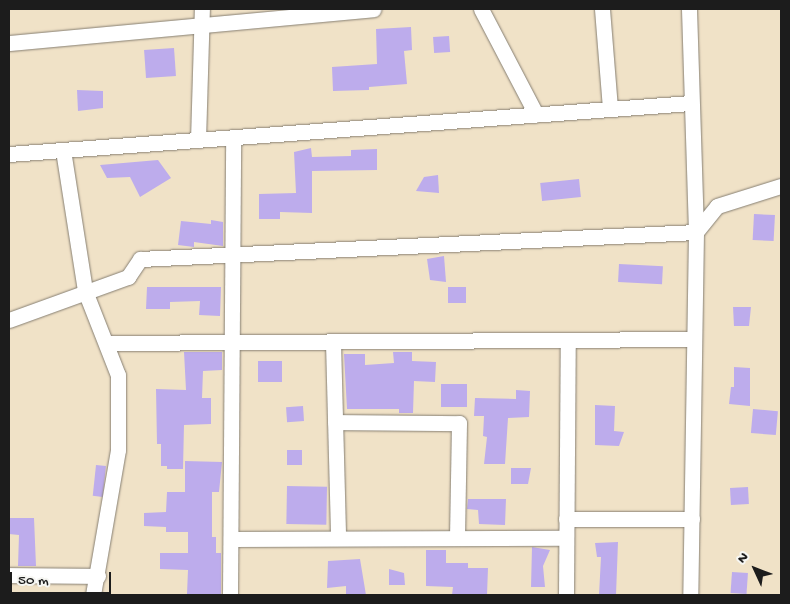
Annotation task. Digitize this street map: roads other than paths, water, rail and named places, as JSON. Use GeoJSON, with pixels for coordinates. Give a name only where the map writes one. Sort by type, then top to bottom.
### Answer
{"type":"FeatureCollection","features":[{"type":"Feature","properties":{"kind":"street"},"geometry":{"type":"LineString","coordinates":[[198,140],[202,9]]}},
{"type":"Feature","properties":{"kind":"street"},"geometry":{"type":"LineString","coordinates":[[9,43],[373,9]]}},
{"type":"Feature","properties":{"kind":"street"},"geometry":{"type":"LineString","coordinates":[[481,9],[536,114]]}},
{"type":"Feature","properties":{"kind":"street"},"geometry":{"type":"LineString","coordinates":[[602,9],[610,109]]}},
{"type":"Feature","properties":{"kind":"street"},"geometry":{"type":"LineString","coordinates":[[688,9],[696,232],[690,595]]}},
{"type":"Feature","properties":{"kind":"street"},"geometry":{"type":"LineString","coordinates":[[9,154],[690,103]]}},
{"type":"Feature","properties":{"kind":"street"},"geometry":{"type":"LineString","coordinates":[[230,595],[233,137]]}},
{"type":"Feature","properties":{"kind":"street"},"geometry":{"type":"LineString","coordinates":[[63,150],[85,291],[107,343],[118,376],[120,432],[98,576],[92,595]]}},
{"type":"Feature","properties":{"kind":"street"},"geometry":{"type":"LineString","coordinates":[[9,320],[128,277],[140,259],[232,253],[696,232],[717,206],[781,186]]}},
{"type":"Feature","properties":{"kind":"street"},"geometry":{"type":"LineString","coordinates":[[107,343],[694,339]]}},
{"type":"Feature","properties":{"kind":"street"},"geometry":{"type":"LineString","coordinates":[[566,595],[568,340]]}},
{"type":"Feature","properties":{"kind":"street"},"geometry":{"type":"LineString","coordinates":[[333,342],[338,538]]}},
{"type":"Feature","properties":{"kind":"street"},"geometry":{"type":"LineString","coordinates":[[335,422],[459,423],[457,538]]}},
{"type":"Feature","properties":{"kind":"street"},"geometry":{"type":"LineString","coordinates":[[566,518],[692,519]]}},
{"type":"Feature","properties":{"kind":"street"},"geometry":{"type":"LineString","coordinates":[[231,539],[566,538]]}},
{"type":"Feature","properties":{"kind":"street"},"geometry":{"type":"LineString","coordinates":[[9,575],[98,576]]}}]}
